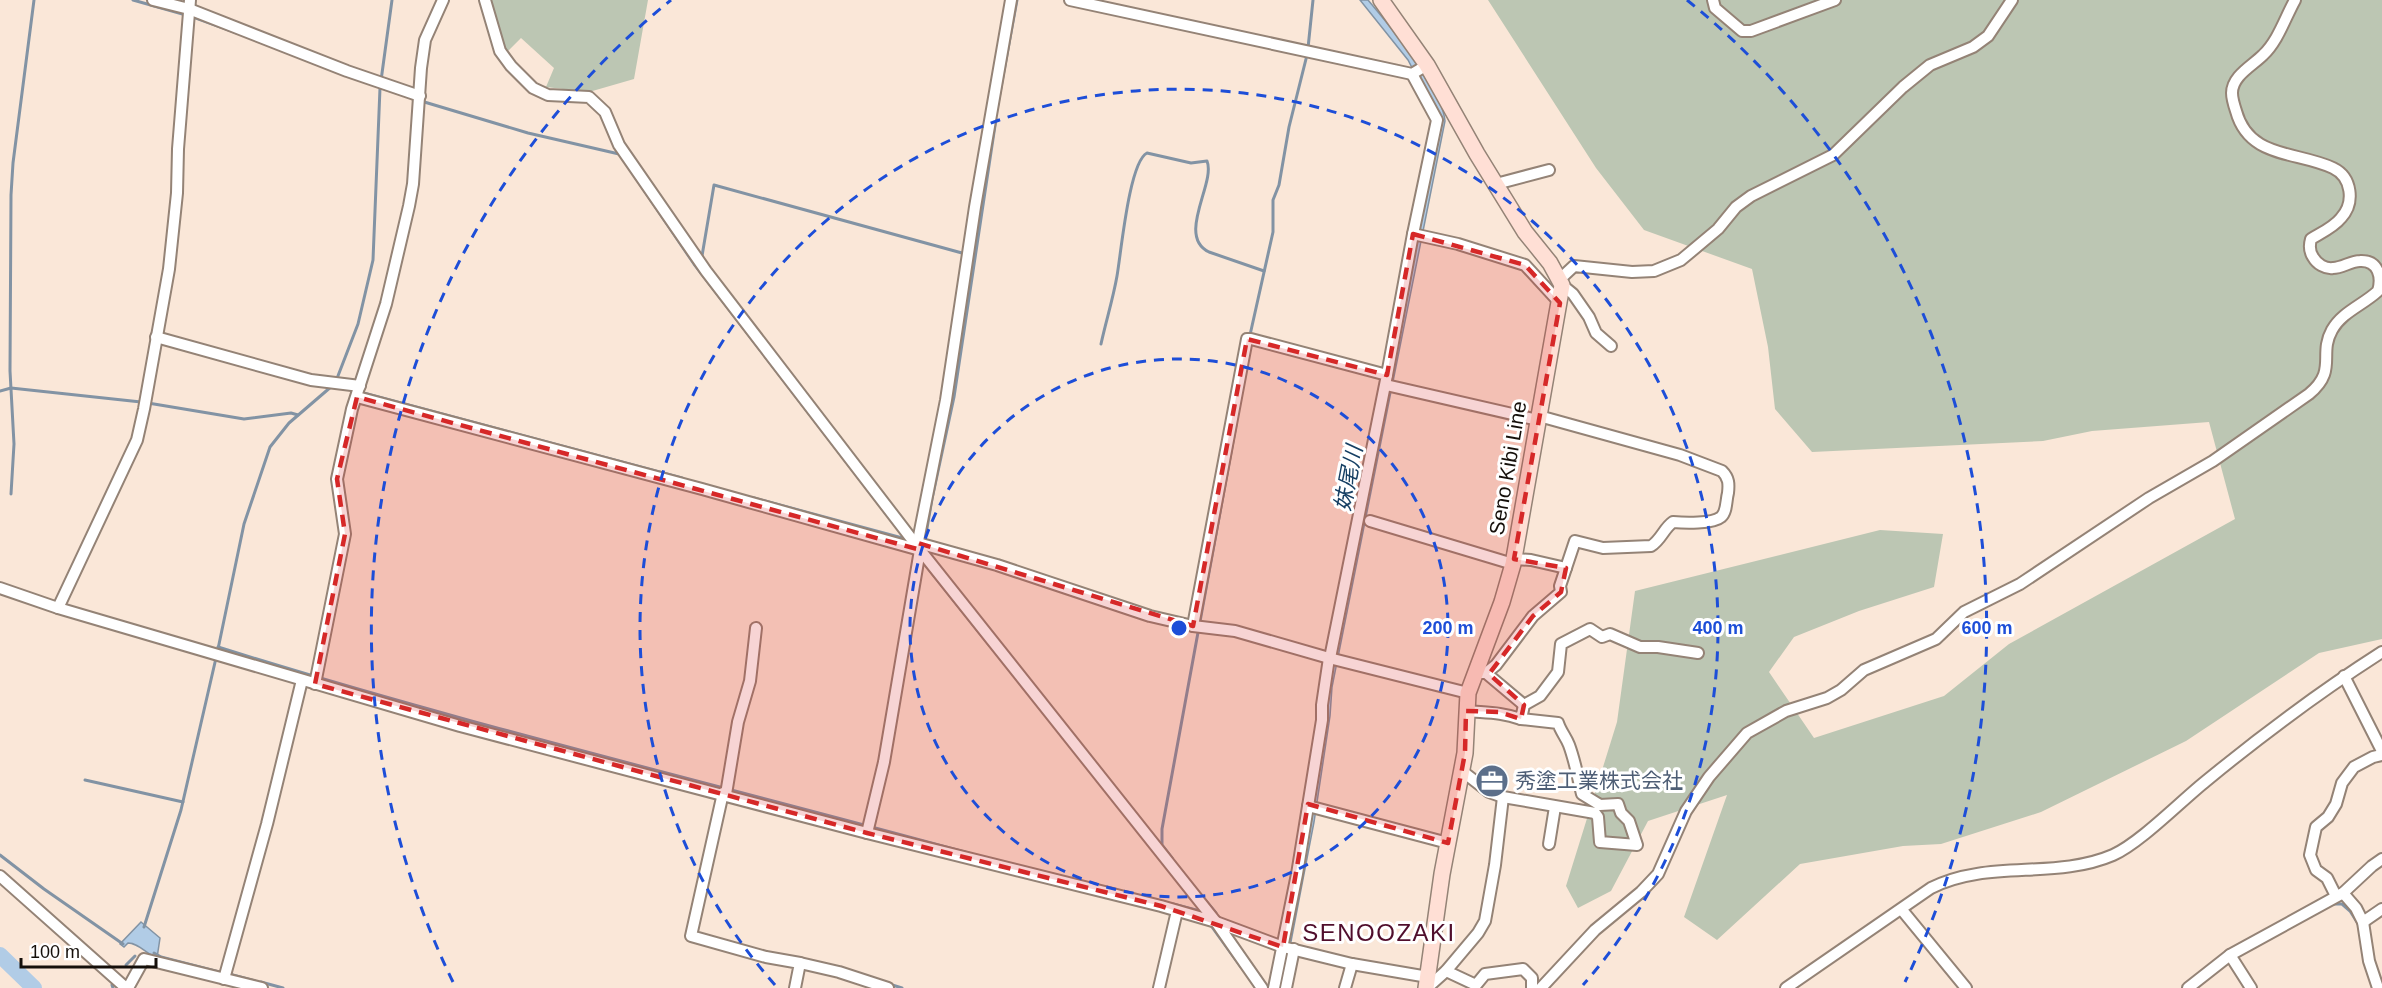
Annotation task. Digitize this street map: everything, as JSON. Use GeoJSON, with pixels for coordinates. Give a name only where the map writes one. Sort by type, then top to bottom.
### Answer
{"type":"FeatureCollection","features":[{"type":"Feature","properties":{"kind":"main road"},"geometry":{"type":"LineString","coordinates":[[1381,0],[1419,70],[1496,184],[1525,232],[1550,263],[1561,282]]}},
{"type":"Feature","properties":{"kind":"main road","name":"Seno Kibi Line"},"geometry":{"type":"LineString","coordinates":[[1427,984],[1448,843],[1465,753],[1468,693],[1480,673],[1513,561],[1560,303],[1561,282]]}},
{"type":"Feature","properties":{"kind":"street"},"geometry":{"type":"LineString","coordinates":[[153,0],[189,10],[419,99]]}},
{"type":"Feature","properties":{"kind":"street"},"geometry":{"type":"LineString","coordinates":[[316,680],[345,534],[337,478],[358,392],[386,304],[409,206],[413,184],[420,68],[425,40],[443,0]]}},
{"type":"Feature","properties":{"kind":"street"},"geometry":{"type":"LineString","coordinates":[[485,0],[500,51],[533,88],[548,95],[589,97],[605,112],[619,145],[706,271],[1262,988]]}},
{"type":"Feature","properties":{"kind":"street"},"geometry":{"type":"LineString","coordinates":[[868,829],[884,762],[918,546],[946,400],[975,207],[1011,0]]}},
{"type":"Feature","properties":{"kind":"street"},"geometry":{"type":"LineString","coordinates":[[1070,0],[1307,52],[1419,70],[1437,120],[1389,383],[1322,705],[1312,807],[1289,948],[1286,988]]}},
{"type":"Feature","properties":{"kind":"street"},"geometry":{"type":"LineString","coordinates":[[1713,0],[1715,8],[1742,31],[1751,31],[1839,3]]}},
{"type":"Feature","properties":{"kind":"street"},"geometry":{"type":"LineString","coordinates":[[1611,346],[1596,333],[1589,317],[1573,294],[1561,282],[1574,266],[1632,272],[1654,271],[1681,260],[1718,229],[1737,207],[1751,196],[1833,155],[1903,87],[1930,65],[1973,47],[1988,36],[2012,0]]}},
{"type":"Feature","properties":{"kind":"street"},"geometry":{"type":"LineString","coordinates":[[1541,988],[1595,930],[1641,892],[1658,874],[1686,811],[1709,777],[1748,733],[1786,711],[1827,698],[1841,690],[1864,670],[1936,639],[1964,612],[2020,584],[2149,498],[2213,460],[2309,394],[2322,382],[2327,366],[2330,332],[2338,320],[2378,291],[2380,276],[2378,270],[2366,261],[2333,268],[2325,267],[2315,260],[2309,246],[2311,239],[2339,221],[2346,212],[2349,203],[2346,181],[2343,175],[2334,168],[2276,152],[2253,138],[2239,123],[2232,93],[2239,77],[2264,55],[2273,43],[2295,0]]}},
{"type":"Feature","properties":{"kind":"street"},"geometry":{"type":"LineString","coordinates":[[58,608],[137,440],[169,270],[177,193],[178,149],[189,10]]}},
{"type":"Feature","properties":{"kind":"street"},"geometry":{"type":"LineString","coordinates":[[1496,184],[1549,170]]}},
{"type":"Feature","properties":{"kind":"street"},"geometry":{"type":"LineString","coordinates":[[1417,235],[1458,244],[1524,265],[1560,303]]}},
{"type":"Feature","properties":{"kind":"street"},"geometry":{"type":"LineString","coordinates":[[156,337],[334,384],[702,489],[997,565],[1135,612],[1235,632],[1468,693]]}},
{"type":"Feature","properties":{"kind":"street"},"geometry":{"type":"LineString","coordinates":[[1197,626],[1250,339],[1389,383],[1538,418],[1701,463],[1722,471],[1727,476],[1729,485],[1725,511],[1714,521],[1673,522],[1651,546],[1603,548],[1575,541],[1560,586],[1561,592],[1533,616],[1496,665],[1480,673],[1524,705]]}},
{"type":"Feature","properties":{"kind":"street"},"geometry":{"type":"LineString","coordinates":[[1370,521],[1513,561],[1531,560],[1566,568]]}},
{"type":"Feature","properties":{"kind":"street"},"geometry":{"type":"LineString","coordinates":[[0,588],[58,608],[302,680],[316,680],[460,726],[726,791],[1177,911],[1289,948],[1427,984],[1446,971],[1478,933],[1485,921],[1495,865],[1503,797]]}},
{"type":"Feature","properties":{"kind":"street"},"geometry":{"type":"LineString","coordinates":[[756,628],[750,681],[738,722],[726,791],[691,936],[766,957],[839,972],[888,988]]}},
{"type":"Feature","properties":{"kind":"street"},"geometry":{"type":"LineString","coordinates":[[1521,718],[1524,705],[1540,696],[1558,672],[1561,644],[1590,629],[1602,637],[1610,634],[1640,647],[1658,647],[1698,653]]}},
{"type":"Feature","properties":{"kind":"street"},"geometry":{"type":"LineString","coordinates":[[1786,988],[1931,888],[1949,879],[1972,874],[2061,868],[2087,864],[2115,854],[2236,756],[2344,676],[2382,651]]}},
{"type":"Feature","properties":{"kind":"street"},"geometry":{"type":"LineString","coordinates":[[2344,676],[2382,753],[2354,767],[2342,783],[2336,804],[2328,817],[2316,827],[2310,855],[2316,870],[2356,908],[2363,922],[2369,961],[2378,988]]}},
{"type":"Feature","properties":{"kind":"street"},"geometry":{"type":"LineString","coordinates":[[225,975],[267,824],[302,680]]}},
{"type":"Feature","properties":{"kind":"street"},"geometry":{"type":"LineString","coordinates":[[1462,771],[1488,792],[1503,797],[1595,813],[1600,842],[1637,845],[1629,821],[1621,813],[1618,804],[1600,806],[1582,794],[1574,759],[1558,723],[1498,712],[1466,711]]}},
{"type":"Feature","properties":{"kind":"street"},"geometry":{"type":"LineString","coordinates":[[1312,807],[1448,843]]}},
{"type":"Feature","properties":{"kind":"street"},"geometry":{"type":"LineString","coordinates":[[1549,844],[1555,807]]}},
{"type":"Feature","properties":{"kind":"street"},"geometry":{"type":"LineString","coordinates":[[2188,988],[2231,958],[2340,894],[2382,859]]}},
{"type":"Feature","properties":{"kind":"street"},"geometry":{"type":"LineString","coordinates":[[0,876],[127,988],[144,959],[225,975],[262,988]]}},
{"type":"Feature","properties":{"kind":"street"},"geometry":{"type":"LineString","coordinates":[[2363,922],[2382,909]]}},
{"type":"Feature","properties":{"kind":"street"},"geometry":{"type":"LineString","coordinates":[[1902,910],[1966,988]]}},
{"type":"Feature","properties":{"kind":"street"},"geometry":{"type":"LineString","coordinates":[[1159,988],[1177,911]]}},
{"type":"Feature","properties":{"kind":"street"},"geometry":{"type":"LineString","coordinates":[[1274,988],[1289,948]]}},
{"type":"Feature","properties":{"kind":"street"},"geometry":{"type":"LineString","coordinates":[[2231,958],[2251,988]]}},
{"type":"Feature","properties":{"kind":"street"},"geometry":{"type":"LineString","coordinates":[[795,988],[800,963]]}},
{"type":"Feature","properties":{"kind":"street"},"geometry":{"type":"LineString","coordinates":[[1346,988],[1352,964]]}},
{"type":"Feature","properties":{"kind":"street"},"geometry":{"type":"LineString","coordinates":[[1446,971],[1476,985],[1485,974],[1523,969],[1532,978],[1532,988]]}},
{"type":"Feature","properties":{"kind":"highlighted area"},"geometry":{"type":"Polygon","coordinates":[[[1413,234],[1525,265],[1560,303],[1514,559],[1566,568],[1561,592],[1533,616],[1489,674],[1524,705],[1521,719],[1499,712],[1466,711],[1465,753],[1448,843],[1308,804],[1283,947],[1161,906],[867,833],[315,684],[345,534],[337,479],[357,397],[917,549],[918,543],[1193,626],[1247,339],[1387,375],[1413,234]]]}},
{"type":"Feature","properties":{"kind":"green space"},"geometry":{"type":"Polygon","coordinates":[[[490,0],[648,0],[634,79],[589,92],[546,87],[554,68],[521,38],[506,53],[490,0]]]}},
{"type":"Feature","properties":{"kind":"green space"},"geometry":{"type":"Polygon","coordinates":[[[1488,0],[2382,0],[2382,639],[2319,653],[2186,741],[2041,812],[1941,844],[1903,846],[1800,864],[1717,940],[1684,917],[1727,795],[1648,821],[1611,891],[1578,908],[1566,886],[1617,722],[1635,591],[1880,530],[1943,534],[1934,587],[1859,611],[1794,637],[1769,672],[1814,738],[1944,696],[2009,644],[2235,519],[2209,422],[2092,431],[2043,441],[1812,452],[1775,409],[1768,347],[1752,269],[1644,230],[1596,168],[1488,0]]]}},
{"type":"Feature","properties":{"kind":"water","name":"妹尾川"},"geometry":{"type":"Polygon","coordinates":[[[1360,0],[1368,0],[1414,58],[1435,92],[1445,121],[1332,687],[1330,716],[1314,822],[1282,988],[1277,988],[1325,695],[1439,120],[1408,60],[1360,0]]]}},
{"type":"Feature","properties":{"kind":"water"},"geometry":{"type":"Polygon","coordinates":[[[141,922],[160,938],[157,958],[136,945],[128,943],[124,947],[120,944],[141,922]]]}},
{"type":"Feature","properties":{"kind":"waterway"},"geometry":{"type":"LineString","coordinates":[[11,494],[14,444],[10,371],[11,195],[34,0]]}},
{"type":"Feature","properties":{"kind":"waterway"},"geometry":{"type":"LineString","coordinates":[[133,0],[186,15]]}},
{"type":"Feature","properties":{"kind":"waterway"},"geometry":{"type":"LineString","coordinates":[[336,381],[358,324],[373,260],[380,88],[392,0]]}},
{"type":"Feature","properties":{"kind":"waterway"},"geometry":{"type":"LineString","coordinates":[[997,109],[1017,0]]}},
{"type":"Feature","properties":{"kind":"waterway"},"geometry":{"type":"LineString","coordinates":[[1308,48],[1313,0]]}},
{"type":"Feature","properties":{"kind":"waterway"},"geometry":{"type":"LineString","coordinates":[[193,17],[237,33]]}},
{"type":"Feature","properties":{"kind":"waterway"},"geometry":{"type":"LineString","coordinates":[[1250,335],[1273,232],[1273,200],[1279,185],[1289,127],[1307,55]]}},
{"type":"Feature","properties":{"kind":"waterway"},"geometry":{"type":"LineString","coordinates":[[421,101],[528,133],[619,154]]}},
{"type":"Feature","properties":{"kind":"waterway"},"geometry":{"type":"LineString","coordinates":[[925,540],[954,397],[996,119]]}},
{"type":"Feature","properties":{"kind":"waterway"},"geometry":{"type":"LineString","coordinates":[[1101,344],[1115,285],[1135,173],[1147,153],[1191,163],[1207,161],[1208,171],[1196,222],[1196,234],[1200,244],[1209,252],[1264,271]]}},
{"type":"Feature","properties":{"kind":"waterway"},"geometry":{"type":"LineString","coordinates":[[635,177],[694,264],[887,515]]}},
{"type":"Feature","properties":{"kind":"waterway"},"geometry":{"type":"LineString","coordinates":[[702,256],[714,185],[962,253]]}},
{"type":"Feature","properties":{"kind":"waterway"},"geometry":{"type":"LineString","coordinates":[[218,649],[244,524],[270,447],[289,423],[332,386]]}},
{"type":"Feature","properties":{"kind":"waterway"},"geometry":{"type":"LineString","coordinates":[[0,391],[11,388],[141,402]]}},
{"type":"Feature","properties":{"kind":"waterway"},"geometry":{"type":"LineString","coordinates":[[360,392],[682,478]]}},
{"type":"Feature","properties":{"kind":"waterway"},"geometry":{"type":"LineString","coordinates":[[148,403],[244,419],[291,413],[298,415]]}},
{"type":"Feature","properties":{"kind":"waterway"},"geometry":{"type":"LineString","coordinates":[[1172,858],[1162,845],[1162,829],[1236,425]]}},
{"type":"Feature","properties":{"kind":"waterway"},"geometry":{"type":"LineString","coordinates":[[754,498],[906,539]]}},
{"type":"Feature","properties":{"kind":"waterway"},"geometry":{"type":"LineString","coordinates":[[923,562],[990,646]]}},
{"type":"Feature","properties":{"kind":"waterway"},"geometry":{"type":"LineString","coordinates":[[218,647],[405,703],[972,854]]}},
{"type":"Feature","properties":{"kind":"waterway"},"geometry":{"type":"LineString","coordinates":[[144,927],[181,810],[216,658]]}},
{"type":"Feature","properties":{"kind":"waterway"},"geometry":{"type":"LineString","coordinates":[[85,780],[183,802]]}},
{"type":"Feature","properties":{"kind":"waterway"},"geometry":{"type":"LineString","coordinates":[[0,855],[123,944]]}},
{"type":"Feature","properties":{"kind":"waterway"},"geometry":{"type":"LineString","coordinates":[[1202,896],[1216,913]]}},
{"type":"Feature","properties":{"kind":"waterway"},"geometry":{"type":"LineString","coordinates":[[1173,904],[1200,911]]}},
{"type":"Feature","properties":{"kind":"waterway"},"geometry":{"type":"LineString","coordinates":[[2332,904],[2342,904],[2357,922]]}},
{"type":"Feature","properties":{"kind":"waterway"},"geometry":{"type":"LineString","coordinates":[[1210,924],[1241,967]]}},
{"type":"Feature","properties":{"kind":"waterway"},"geometry":{"type":"LineString","coordinates":[[154,953],[161,957],[223,973]]}},
{"type":"Feature","properties":{"kind":"waterway"},"geometry":{"type":"LineString","coordinates":[[0,955],[34,988]]}},
{"type":"Feature","properties":{"kind":"waterway"},"geometry":{"type":"LineString","coordinates":[[126,965],[135,956]]}},
{"type":"Feature","properties":{"kind":"waterway"},"geometry":{"type":"LineString","coordinates":[[229,974],[255,981]]}},
{"type":"Feature","properties":{"kind":"waterway"},"geometry":{"type":"LineString","coordinates":[[261,982],[283,988]]}},
{"type":"Feature","properties":{"kind":"waterway"},"geometry":{"type":"LineString","coordinates":[[889,984],[902,988]]}},
{"type":"Feature","properties":{"kind":"place","name":"秀塗工業株式会社"},"geometry":{"type":"Point","coordinates":[1492,781]}},
{"type":"Feature","properties":{"kind":"district","name":"SENOOZAKI"},"geometry":{"type":"Point","coordinates":[1379,933]}}]}
